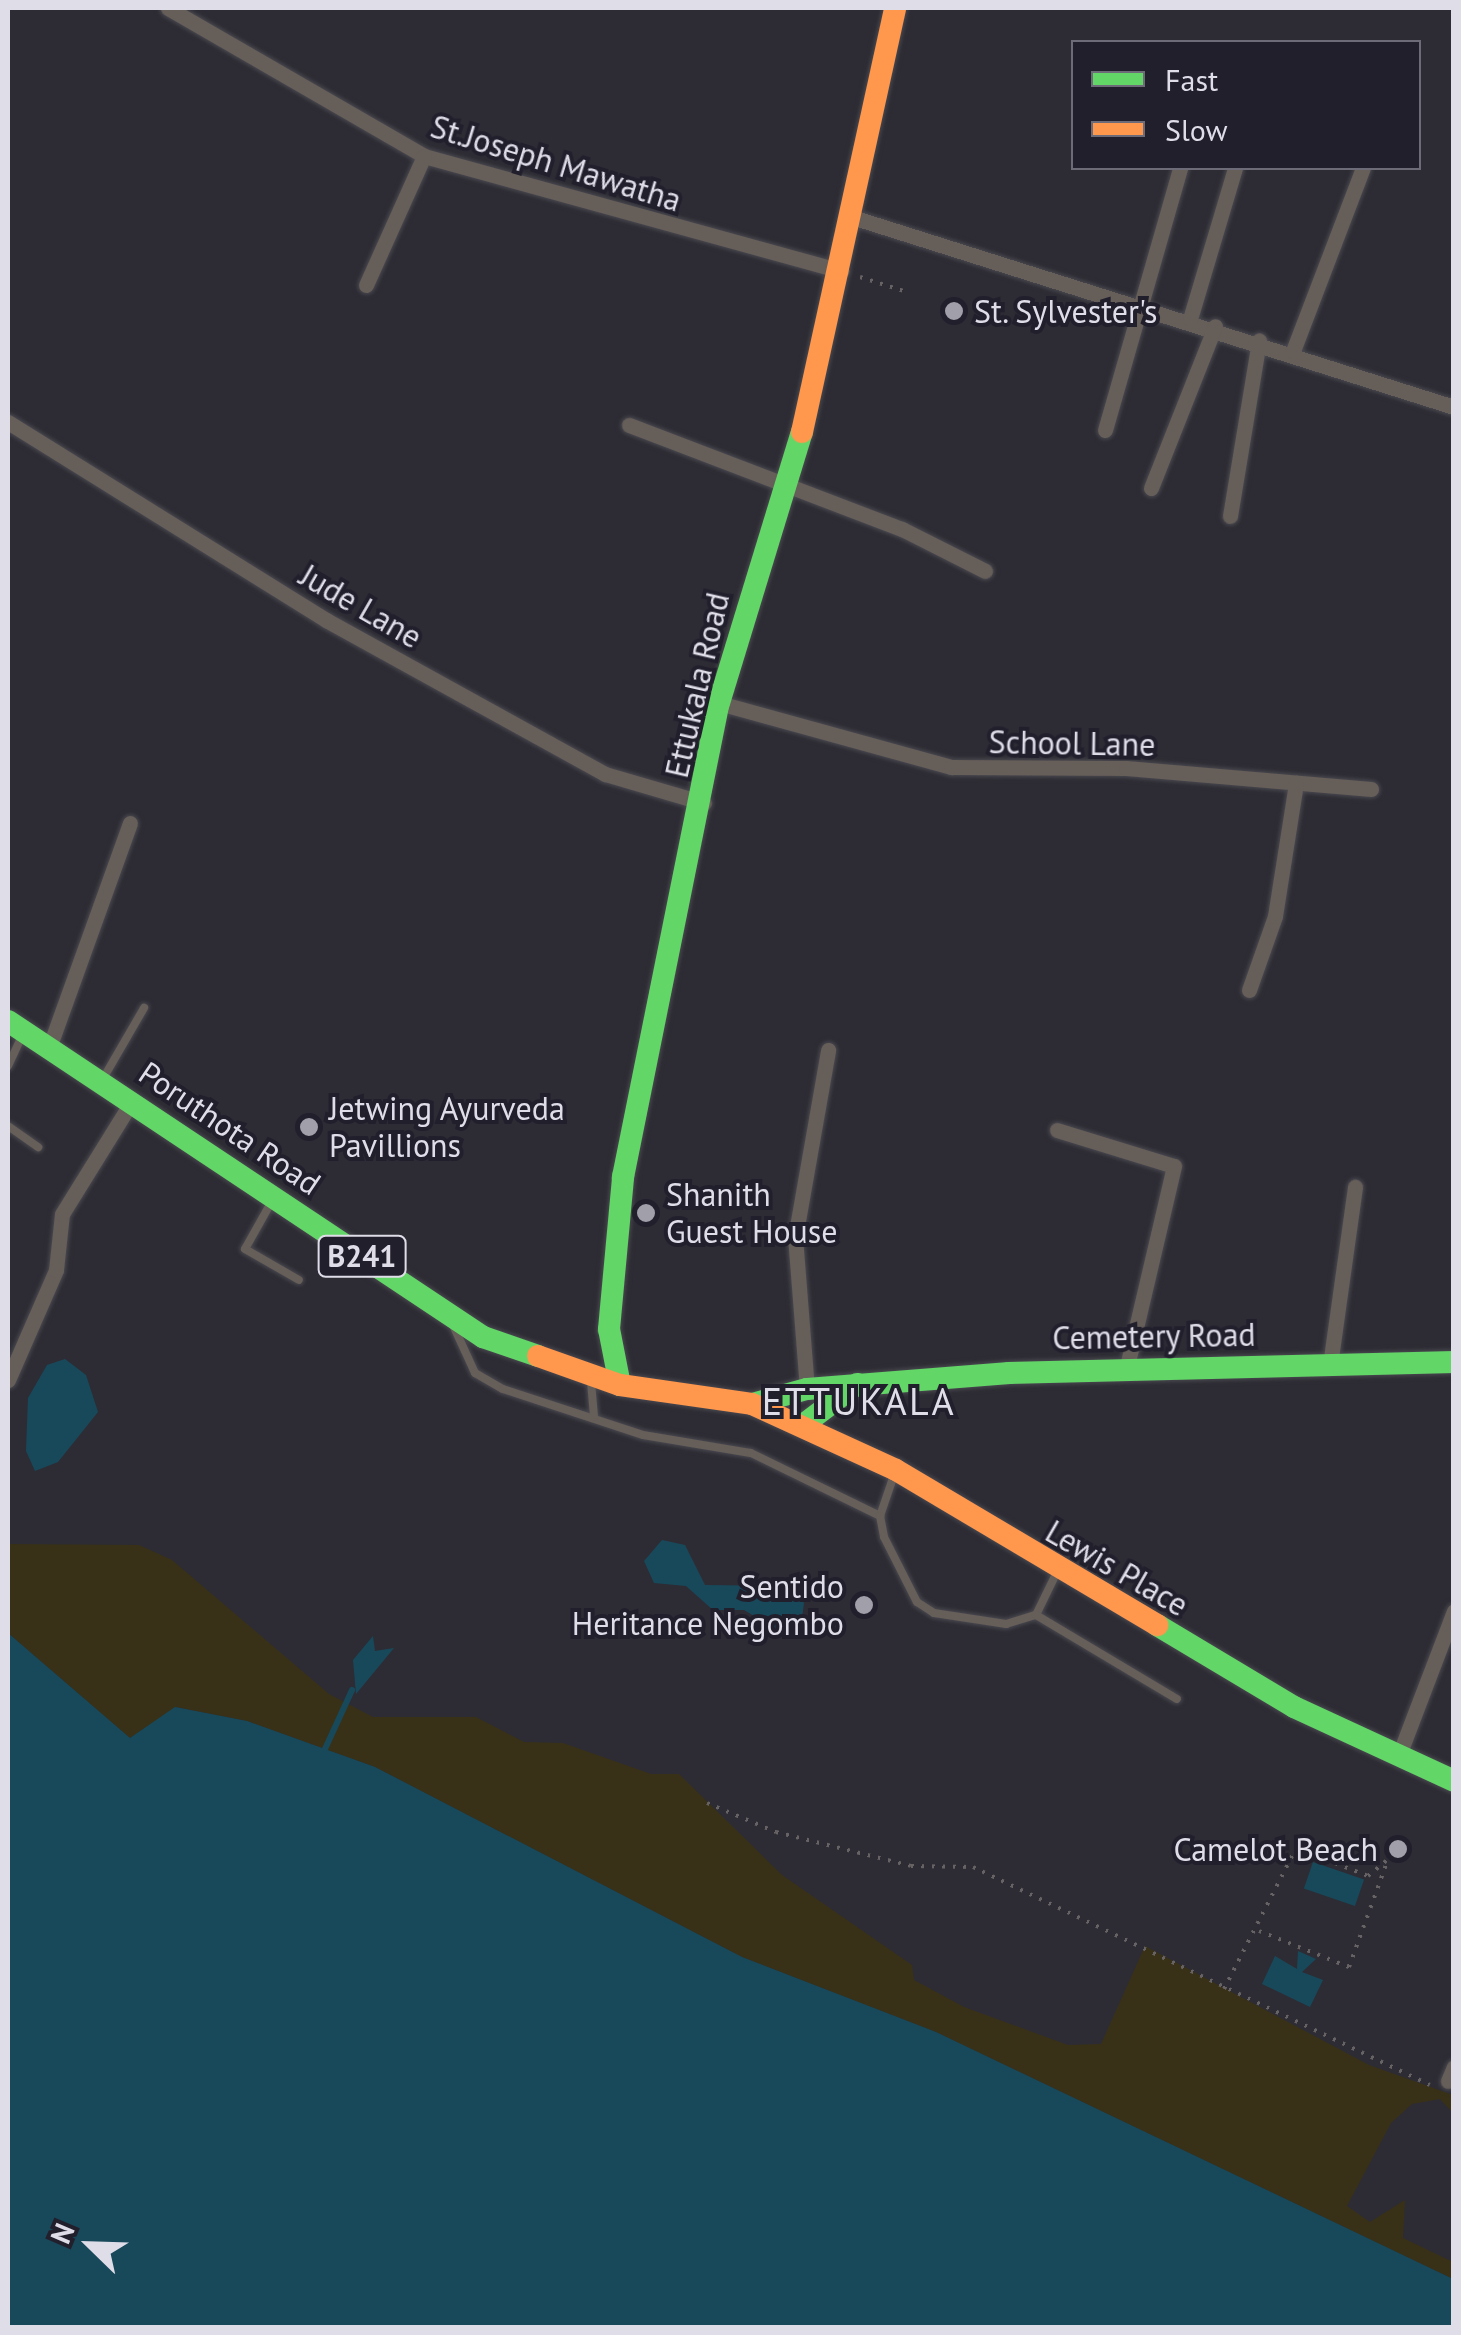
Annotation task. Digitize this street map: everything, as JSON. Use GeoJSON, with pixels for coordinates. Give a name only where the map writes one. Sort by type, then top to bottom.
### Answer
{"type":"FeatureCollection","features":[{"type":"Feature","properties":{"kind":"street","name":"St.Joseph Mawatha"},"geometry":{"type":"LineString","coordinates":[[168,8],[424,156],[841,272]]}},
{"type":"Feature","properties":{"kind":"street","name":"Ettukala Road"},"geometry":{"type":"LineString","coordinates":[[620,1385],[609,1329],[622,1177],[704,803],[719,704],[841,272],[895,8]]}},
{"type":"Feature","properties":{"kind":"street"},"geometry":{"type":"LineString","coordinates":[[366,285],[424,156]]}},
{"type":"Feature","properties":{"kind":"street"},"geometry":{"type":"LineString","coordinates":[[1105,430],[1147,304],[1180,170]]}},
{"type":"Feature","properties":{"kind":"street"},"geometry":{"type":"LineString","coordinates":[[1190,318],[1234,170]]}},
{"type":"Feature","properties":{"kind":"street"},"geometry":{"type":"LineString","coordinates":[[1293,351],[1362,170]]}},
{"type":"Feature","properties":{"kind":"street"},"geometry":{"type":"LineString","coordinates":[[852,218],[1147,304],[1454,407]]}},
{"type":"Feature","properties":{"kind":"street"},"geometry":{"type":"LineString","coordinates":[[1151,488],[1215,326]]}},
{"type":"Feature","properties":{"kind":"street"},"geometry":{"type":"LineString","coordinates":[[1230,516],[1259,340]]}},
{"type":"Feature","properties":{"kind":"street","name":"Jude Lane"},"geometry":{"type":"LineString","coordinates":[[8,422],[326,620],[605,774],[704,803]]}},
{"type":"Feature","properties":{"kind":"street"},"geometry":{"type":"LineString","coordinates":[[629,425],[986,570]]}},
{"type":"Feature","properties":{"kind":"street","name":"School Lane"},"geometry":{"type":"LineString","coordinates":[[719,704],[952,766],[1371,789]]}},
{"type":"Feature","properties":{"kind":"street"},"geometry":{"type":"LineString","coordinates":[[1249,990],[1274,916],[1296,782]]}},
{"type":"Feature","properties":{"kind":"street"},"geometry":{"type":"LineString","coordinates":[[49,1048],[130,823]]}},
{"type":"Feature","properties":{"kind":"street","name":"Poruthota Road"},"geometry":{"type":"LineString","coordinates":[[16,1026],[451,1315],[546,1365],[620,1385],[752,1404]]}},
{"type":"Feature","properties":{"kind":"street"},"geometry":{"type":"LineString","coordinates":[[807,1389],[795,1238],[828,1050]]}},
{"type":"Feature","properties":{"kind":"street"},"geometry":{"type":"LineString","coordinates":[[8,1380],[56,1270],[62,1214],[132,1101]]}},
{"type":"Feature","properties":{"kind":"street"},"geometry":{"type":"LineString","coordinates":[[1057,1130],[1174,1166],[1127,1366]]}},
{"type":"Feature","properties":{"kind":"street"},"geometry":{"type":"LineString","coordinates":[[1330,1366],[1355,1187]]}},
{"type":"Feature","properties":{"kind":"street","name":"Cemetery Road"},"geometry":{"type":"LineString","coordinates":[[752,1404],[807,1389],[1127,1366],[1454,1362]]}},
{"type":"Feature","properties":{"kind":"street"},"geometry":{"type":"LineString","coordinates":[[804,1425],[857,1384]]}},
{"type":"Feature","properties":{"kind":"street","name":"Lewis Place"},"geometry":{"type":"LineString","coordinates":[[752,1404],[896,1470],[1057,1572],[1294,1707],[1454,1780]]}},
{"type":"Feature","properties":{"kind":"street"},"geometry":{"type":"LineString","coordinates":[[1398,1755],[1454,1611]]}},
{"type":"Feature","properties":{"kind":"lane"},"geometry":{"type":"LineString","coordinates":[[102,1081],[144,1008]]}},
{"type":"Feature","properties":{"kind":"lane"},"geometry":{"type":"LineString","coordinates":[[8,1066],[16,1026]]}},
{"type":"Feature","properties":{"kind":"lane"},"geometry":{"type":"LineString","coordinates":[[8,1126],[38,1147]]}},
{"type":"Feature","properties":{"kind":"lane"},"geometry":{"type":"LineString","coordinates":[[274,1197],[245,1249],[299,1280]]}},
{"type":"Feature","properties":{"kind":"lane"},"geometry":{"type":"LineString","coordinates":[[451,1315],[458,1351],[475,1373],[594,1417],[751,1454],[880,1516]]}},
{"type":"Feature","properties":{"kind":"lane"},"geometry":{"type":"LineString","coordinates":[[591,1378],[594,1417]]}},
{"type":"Feature","properties":{"kind":"lane"},"geometry":{"type":"LineString","coordinates":[[896,1470],[880,1516],[898,1572],[934,1613],[1006,1624],[1036,1615],[1057,1572]]}},
{"type":"Feature","properties":{"kind":"lane"},"geometry":{"type":"LineString","coordinates":[[1036,1615],[1177,1699]]}},
{"type":"Feature","properties":{"kind":"path"},"geometry":{"type":"LineString","coordinates":[[841,272],[907,292]]}},
{"type":"Feature","properties":{"kind":"path"},"geometry":{"type":"LineString","coordinates":[[707,1803],[776,1832],[911,1866],[974,1867],[1224,1989],[1448,2079]]}},
{"type":"Feature","properties":{"kind":"path"},"geometry":{"type":"LineString","coordinates":[[1224,1989],[1259,1931],[1296,1848],[1368,1876],[1390,1860],[1349,1967],[1259,1931]]}},
{"type":"Feature","properties":{"kind":"sand"},"geometry":{"type":"Polygon","coordinates":[[[8,1544],[139,1545],[172,1560],[329,1694],[373,1717],[476,1717],[524,1742],[563,1743],[651,1774],[679,1774],[782,1875],[912,1965],[914,1980],[964,2007],[1068,2045],[1101,2044],[1145,1946],[1369,2065],[1453,2095],[1453,2113],[1440,2099],[1412,2104],[1391,2123],[1347,2206],[1370,2222],[1405,2200],[1403,2238],[1453,2262],[1453,2279],[936,2032],[742,1957],[375,1767],[247,1721],[176,1707],[130,1738],[8,1633],[8,1544]]]}},
{"type":"Feature","properties":{"kind":"water"},"geometry":{"type":"Polygon","coordinates":[[[65,1359],[86,1375],[98,1412],[58,1462],[35,1471],[26,1451],[28,1398],[47,1365],[65,1359]]]}},
{"type":"Feature","properties":{"kind":"water"},"geometry":{"type":"Polygon","coordinates":[[[662,1540],[685,1545],[705,1585],[791,1586],[804,1603],[802,1618],[776,1629],[744,1610],[713,1610],[686,1586],[654,1583],[644,1561],[662,1540]]]}},
{"type":"Feature","properties":{"kind":"water"},"geometry":{"type":"Polygon","coordinates":[[[8,1633],[130,1738],[175,1707],[247,1721],[375,1767],[742,1957],[936,2032],[1453,2279],[1453,2327],[8,2327],[8,1633]]]}},
{"type":"Feature","properties":{"kind":"water"},"geometry":{"type":"Polygon","coordinates":[[[373,1636],[375,1651],[394,1648],[356,1694],[353,1660],[373,1636]]]}},
{"type":"Feature","properties":{"kind":"water"},"geometry":{"type":"Polygon","coordinates":[[[1313,1862],[1364,1880],[1355,1906],[1304,1888],[1313,1862]]]}},
{"type":"Feature","properties":{"kind":"water"},"geometry":{"type":"Polygon","coordinates":[[[1298,1951],[1316,1959],[1302,1972],[1323,1980],[1310,2007],[1262,1984],[1275,1956],[1297,1969],[1298,1951]]]}},
{"type":"Feature","properties":{"kind":"waterway"},"geometry":{"type":"LineString","coordinates":[[325,1749],[352,1690]]}},
{"type":"Feature","properties":{"kind":"traffic: fast"},"geometry":{"type":"LineString","coordinates":[[620,1385],[609,1329],[623,1177],[719,703],[802,432]]}},
{"type":"Feature","properties":{"kind":"traffic: fast"},"geometry":{"type":"LineString","coordinates":[[8,1021],[483,1337],[538,1356]]}},
{"type":"Feature","properties":{"kind":"traffic: fast"},"geometry":{"type":"LineString","coordinates":[[752,1404],[807,1389],[1009,1373],[1454,1362]]}},
{"type":"Feature","properties":{"kind":"traffic: fast"},"geometry":{"type":"LineString","coordinates":[[803,1425],[857,1384]]}},
{"type":"Feature","properties":{"kind":"traffic: fast"},"geometry":{"type":"LineString","coordinates":[[1157,1625],[1294,1707],[1454,1781]]}},
{"type":"Feature","properties":{"kind":"traffic: slow"},"geometry":{"type":"LineString","coordinates":[[802,432],[895,8]]}},
{"type":"Feature","properties":{"kind":"traffic: slow"},"geometry":{"type":"LineString","coordinates":[[538,1356],[620,1385],[752,1404]]}},
{"type":"Feature","properties":{"kind":"traffic: slow"},"geometry":{"type":"LineString","coordinates":[[752,1404],[896,1470],[1157,1625]]}},
{"type":"Feature","properties":{"kind":"place","name":"St. Sylvester's"},"geometry":{"type":"Point","coordinates":[954,311]}},
{"type":"Feature","properties":{"kind":"place","name":"Jetwing Ayurveda Pavillions"},"geometry":{"type":"Point","coordinates":[309,1127]}},
{"type":"Feature","properties":{"kind":"place","name":"Shanith Guest House"},"geometry":{"type":"Point","coordinates":[646,1213]}},
{"type":"Feature","properties":{"kind":"place","name":"Sentido Heritance Negombo"},"geometry":{"type":"Point","coordinates":[864,1605]}},
{"type":"Feature","properties":{"kind":"place","name":"Camelot Beach"},"geometry":{"type":"Point","coordinates":[1398,1849]}},
{"type":"Feature","properties":{"kind":"district","name":"ETTUKALA"},"geometry":{"type":"Point","coordinates":[859,1401]}}]}
